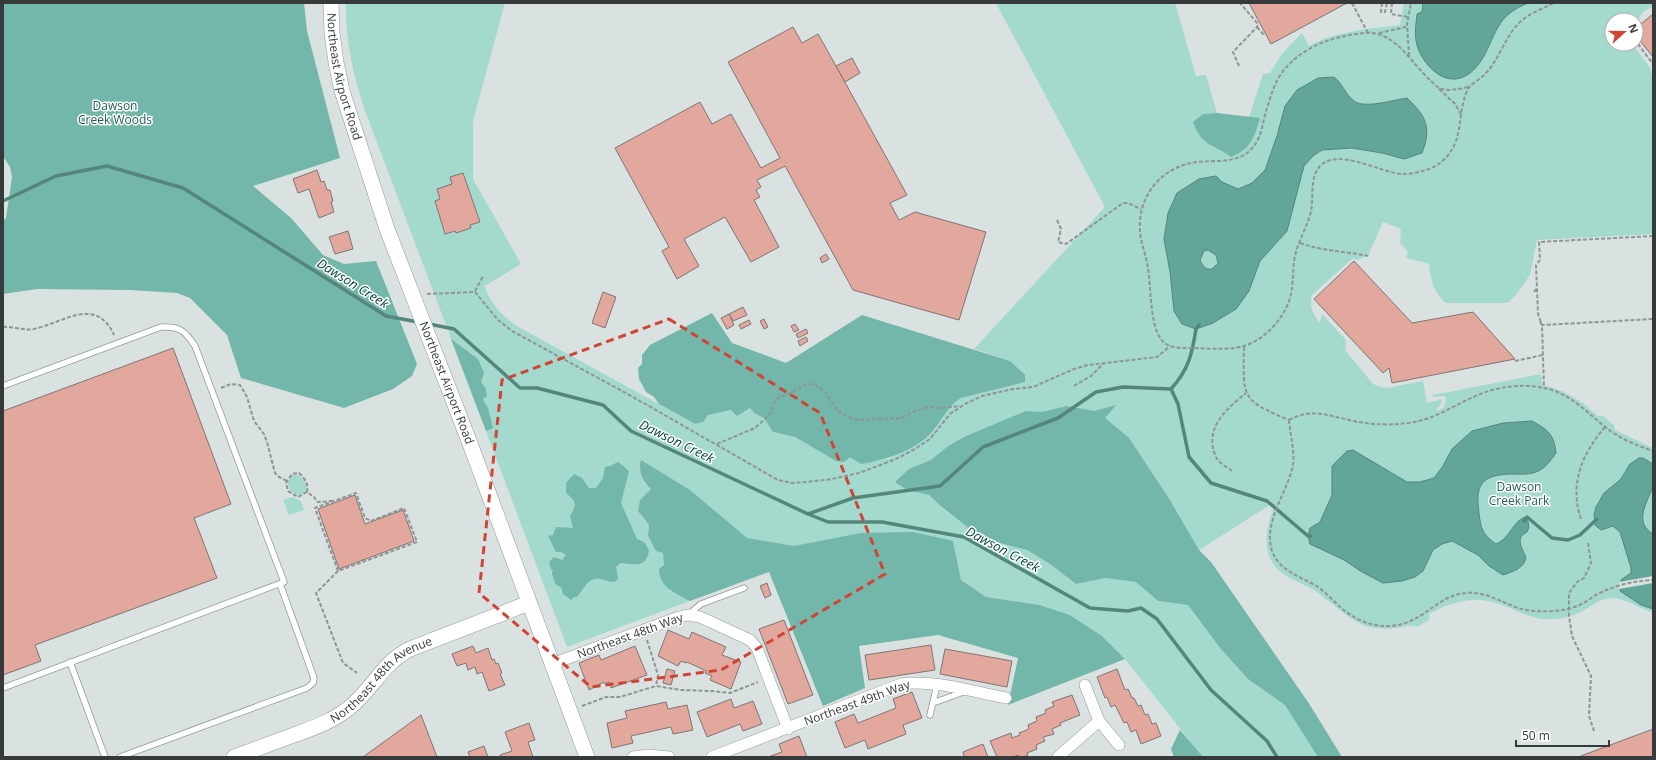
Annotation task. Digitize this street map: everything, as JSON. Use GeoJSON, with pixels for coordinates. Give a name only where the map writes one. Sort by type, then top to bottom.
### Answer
{"type":"FeatureCollection","features":[{"type":"Feature","properties":{"kind":"street","name":"Northeast Airport Road"},"geometry":{"type":"LineString","coordinates":[[331,3],[332,33],[342,91],[388,229],[587,757]]}},
{"type":"Feature","properties":{"kind":"street","name":"Northeast 48th Avenue"},"geometry":{"type":"LineString","coordinates":[[234,757],[317,726],[340,715],[360,699],[384,669],[396,657],[410,648],[529,603]]}},
{"type":"Feature","properties":{"kind":"street","name":"Northeast 48th Way"},"geometry":{"type":"LineString","coordinates":[[552,664],[688,615],[700,617],[750,640],[758,648],[788,729]]}},
{"type":"Feature","properties":{"kind":"street","name":"Northeast 49th Way"},"geometry":{"type":"LineString","coordinates":[[712,757],[788,729],[901,684],[915,682],[1006,698]]}},
{"type":"Feature","properties":{"kind":"street"},"geometry":{"type":"LineString","coordinates":[[1085,685],[1099,721],[1119,745]]}},
{"type":"Feature","properties":{"kind":"street"},"geometry":{"type":"LineString","coordinates":[[1058,757],[1099,721]]}},
{"type":"Feature","properties":{"kind":"street"},"geometry":{"type":"LineString","coordinates":[[633,757],[648,755],[669,757]]}},
{"type":"Feature","properties":{"kind":"lane"},"geometry":{"type":"LineString","coordinates":[[3,386],[161,327],[172,326],[181,329],[189,336],[195,346],[284,582],[3,688]]}},
{"type":"Feature","properties":{"kind":"lane"},"geometry":{"type":"LineString","coordinates":[[120,757],[307,688],[313,683],[314,678],[280,584]]}},
{"type":"Feature","properties":{"kind":"lane"},"geometry":{"type":"LineString","coordinates":[[688,615],[701,604],[744,588]]}},
{"type":"Feature","properties":{"kind":"lane"},"geometry":{"type":"LineString","coordinates":[[70,662],[105,757]]}},
{"type":"Feature","properties":{"kind":"lane"},"geometry":{"type":"LineString","coordinates":[[930,715],[937,685]]}},
{"type":"Feature","properties":{"kind":"lane"},"geometry":{"type":"LineString","coordinates":[[933,703],[968,691]]}},
{"type":"Feature","properties":{"kind":"path"},"geometry":{"type":"LineString","coordinates":[[1240,3],[1256,20],[1258,24],[1257,27],[1264,35]]}},
{"type":"Feature","properties":{"kind":"path"},"geometry":{"type":"LineString","coordinates":[[1352,3],[1368,33]]}},
{"type":"Feature","properties":{"kind":"path"},"geometry":{"type":"LineString","coordinates":[[1382,3],[1380,12],[1385,12],[1387,3]]}},
{"type":"Feature","properties":{"kind":"path"},"geometry":{"type":"LineString","coordinates":[[1392,3],[1391,14],[1408,16]]}},
{"type":"Feature","properties":{"kind":"path"},"geometry":{"type":"LineString","coordinates":[[1409,57],[1407,27],[1411,3]]}},
{"type":"Feature","properties":{"kind":"path"},"geometry":{"type":"LineString","coordinates":[[1438,88],[1455,89],[1468,87],[1485,74],[1495,62],[1508,37],[1520,22],[1533,13],[1554,3]]}},
{"type":"Feature","properties":{"kind":"path"},"geometry":{"type":"LineString","coordinates":[[1239,66],[1233,52],[1257,27]]}},
{"type":"Feature","properties":{"kind":"path"},"geometry":{"type":"LineString","coordinates":[[1407,27],[1378,33],[1368,33],[1328,40],[1300,55],[1281,74],[1275,85],[1258,138],[1253,147],[1244,155],[1236,158],[1194,162],[1170,172],[1158,180],[1150,189],[1141,209],[1139,221],[1148,267],[1155,324],[1160,338],[1170,346],[1178,348],[1244,347],[1256,342],[1265,335],[1287,307],[1292,294],[1295,254],[1311,212],[1314,179],[1321,166],[1326,162],[1335,160],[1350,160],[1401,174],[1426,170],[1438,165],[1449,154],[1457,138],[1468,87]]}},
{"type":"Feature","properties":{"kind":"path"},"geometry":{"type":"LineString","coordinates":[[1378,33],[1395,43],[1455,104],[1462,116]]}},
{"type":"Feature","properties":{"kind":"path"},"geometry":{"type":"LineString","coordinates":[[1644,52],[1653,64]]}},
{"type":"Feature","properties":{"kind":"path"},"geometry":{"type":"LineString","coordinates":[[1058,220],[1061,229],[1058,242],[1066,244],[1122,203],[1128,203],[1141,209]]}},
{"type":"Feature","properties":{"kind":"path"},"geometry":{"type":"LineString","coordinates":[[1544,388],[1542,325],[1538,314],[1536,265],[1540,260],[1539,242],[1653,236]]}},
{"type":"Feature","properties":{"kind":"path"},"geometry":{"type":"LineString","coordinates":[[1300,243],[1316,248],[1344,251],[1368,256]]}},
{"type":"Feature","properties":{"kind":"path"},"geometry":{"type":"LineString","coordinates":[[475,292],[483,276]]}},
{"type":"Feature","properties":{"kind":"path"},"geometry":{"type":"LineString","coordinates":[[1534,292],[1537,288]]}},
{"type":"Feature","properties":{"kind":"path"},"geometry":{"type":"LineString","coordinates":[[416,303],[429,293],[475,292]]}},
{"type":"Feature","properties":{"kind":"path"},"geometry":{"type":"LineString","coordinates":[[475,292],[498,320],[512,331],[717,444],[778,480],[792,483],[832,479],[859,473],[896,459],[930,439],[950,414],[965,404]]}},
{"type":"Feature","properties":{"kind":"path"},"geometry":{"type":"LineString","coordinates":[[3,327],[22,330],[34,329],[72,316],[90,314],[98,315],[111,327],[118,343]]}},
{"type":"Feature","properties":{"kind":"path"},"geometry":{"type":"LineString","coordinates":[[1542,325],[1653,319]]}},
{"type":"Feature","properties":{"kind":"path"},"geometry":{"type":"LineString","coordinates":[[717,444],[755,428],[770,414],[775,401],[779,396],[791,393],[804,385],[814,384],[824,392],[838,410],[848,417],[861,420],[901,418],[914,411],[930,407],[956,408],[990,395],[1012,389],[1032,388],[1074,369],[1104,363],[1158,357],[1170,346]]}},
{"type":"Feature","properties":{"kind":"path"},"geometry":{"type":"LineString","coordinates":[[1244,347],[1244,380],[1246,393],[1250,400],[1262,409],[1289,420]]}},
{"type":"Feature","properties":{"kind":"path"},"geometry":{"type":"LineString","coordinates":[[1515,361],[1543,355]]}},
{"type":"Feature","properties":{"kind":"path"},"geometry":{"type":"LineString","coordinates":[[1074,386],[1091,376],[1104,363]]}},
{"type":"Feature","properties":{"kind":"path"},"geometry":{"type":"LineString","coordinates":[[212,391],[231,384],[240,385],[247,397],[254,421],[264,434],[275,473],[287,481]]}},
{"type":"Feature","properties":{"kind":"path"},"geometry":{"type":"LineString","coordinates":[[1289,420],[1297,415],[1308,413],[1330,414],[1360,422],[1386,425],[1409,422],[1433,417],[1478,394],[1515,386],[1534,386],[1553,390],[1576,403],[1605,427],[1624,439],[1653,451]]}},
{"type":"Feature","properties":{"kind":"path"},"geometry":{"type":"LineString","coordinates":[[1232,471],[1218,460],[1214,453],[1212,432],[1216,423],[1225,412],[1246,393]]}},
{"type":"Feature","properties":{"kind":"path"},"geometry":{"type":"LineString","coordinates":[[1289,420],[1293,462],[1270,527],[1269,537],[1272,551],[1277,560],[1293,575],[1324,591],[1345,610],[1357,618],[1375,625],[1387,627],[1409,623],[1439,602],[1453,596],[1467,593],[1481,594],[1496,598],[1531,611],[1552,611],[1574,607],[1597,594],[1618,586],[1653,580]]}},
{"type":"Feature","properties":{"kind":"path"},"geometry":{"type":"LineString","coordinates":[[1581,519],[1577,504],[1576,490],[1582,463],[1588,448],[1605,427]]}},
{"type":"Feature","properties":{"kind":"path"},"geometry":{"type":"LineString","coordinates":[[292,474],[299,474],[308,485],[307,492],[302,496],[294,496],[286,487],[287,481],[292,474]]}},
{"type":"Feature","properties":{"kind":"path"},"geometry":{"type":"LineString","coordinates":[[307,492],[314,496],[318,507]]}},
{"type":"Feature","properties":{"kind":"path"},"geometry":{"type":"LineString","coordinates":[[338,571],[315,508],[356,493],[365,518],[371,521],[404,508],[417,542],[338,571],[316,593],[342,663],[357,673]]}},
{"type":"Feature","properties":{"kind":"path"},"geometry":{"type":"LineString","coordinates":[[317,502],[336,500]]}},
{"type":"Feature","properties":{"kind":"path"},"geometry":{"type":"LineString","coordinates":[[1588,543],[1591,563],[1584,578],[1577,582],[1569,593],[1569,622],[1572,636],[1591,676],[1589,716],[1594,731]]}},
{"type":"Feature","properties":{"kind":"path"},"geometry":{"type":"LineString","coordinates":[[644,630],[658,675],[656,686]]}},
{"type":"Feature","properties":{"kind":"path"},"geometry":{"type":"LineString","coordinates":[[570,710],[606,697],[620,697],[656,686],[681,690],[730,693],[769,678]]}},
{"type":"Feature","properties":{"kind":"highlighted area"},"geometry":{"type":"Polygon","coordinates":[[[669,319],[820,413],[885,574],[721,670],[591,687],[479,593],[502,380],[669,319]]]}},
{"type":"Feature","properties":{"kind":"green space","name":"Dawson Creek Woods"},"geometry":{"type":"Polygon","coordinates":[[[3,3],[304,3],[307,31],[340,158],[253,186],[291,218],[323,255],[344,264],[376,261],[417,364],[412,376],[393,389],[344,408],[241,378],[227,335],[190,298],[177,293],[131,290],[37,289],[3,294],[3,221],[6,218],[12,177],[10,167],[3,156],[3,3]]]}},
{"type":"Feature","properties":{"kind":"green space","name":"Dawson Creek Park"},"geometry":{"type":"Polygon","coordinates":[[[346,3],[505,3],[473,121],[473,179],[521,264],[483,287],[485,287],[487,293],[497,308],[515,325],[695,424],[703,422],[708,415],[732,410],[744,412],[750,408],[754,413],[764,418],[773,432],[795,437],[836,461],[850,457],[861,464],[890,458],[935,428],[949,407],[961,398],[1025,382],[1010,361],[974,349],[1105,207],[996,3],[1175,3],[1196,76],[1206,75],[1217,113],[1203,114],[1194,122],[1200,136],[1208,144],[1231,157],[1260,119],[1249,117],[1263,74],[1270,73],[1281,55],[1302,33],[1309,46],[1341,34],[1365,29],[1400,25],[1404,3],[1653,3],[1653,6],[1643,12],[1604,12],[1604,52],[1638,52],[1651,69],[1651,73],[1653,75],[1653,234],[1537,240],[1530,275],[1516,295],[1508,303],[1446,303],[1435,290],[1429,264],[1411,260],[1406,257],[1408,252],[1400,243],[1401,231],[1399,228],[1383,222],[1368,256],[1356,260],[1353,258],[1312,295],[1311,307],[1320,323],[1322,314],[1346,340],[1345,350],[1373,384],[1387,388],[1423,381],[1427,403],[1442,399],[1441,404],[1436,411],[1443,408],[1446,400],[1445,396],[1433,397],[1433,395],[1541,374],[1542,385],[1572,396],[1598,416],[1603,416],[1614,425],[1615,430],[1653,448],[1653,612],[1621,599],[1610,598],[1599,601],[1583,611],[1565,618],[1545,619],[1529,616],[1495,603],[1475,600],[1456,602],[1438,609],[1429,614],[1429,620],[1417,627],[1409,626],[1389,629],[1372,628],[1355,621],[1315,591],[1288,577],[1273,563],[1267,546],[1268,527],[1274,507],[1270,505],[1199,550],[942,508],[981,538],[1027,550],[1050,564],[1076,584],[1106,578],[1136,582],[1158,601],[1188,605],[1220,648],[1248,679],[1293,703],[1326,757],[1174,757],[1190,741],[1125,659],[1102,636],[1070,615],[1040,605],[986,597],[961,580],[953,541],[797,562],[738,545],[639,467],[644,483],[651,489],[650,492],[640,500],[641,516],[649,525],[648,536],[656,551],[663,553],[670,591],[690,601],[567,647],[486,431],[493,427],[480,415],[364,108],[350,56],[346,3]]]}},
{"type":"Feature","properties":{"kind":"green space"},"geometry":{"type":"Polygon","coordinates":[[[1217,113],[1260,118],[1251,142],[1238,154],[1231,157],[1208,144],[1200,136],[1193,122],[1203,114],[1217,113]]]}},
{"type":"Feature","properties":{"kind":"green space"},"geometry":{"type":"Polygon","coordinates":[[[712,313],[732,343],[786,363],[862,315],[1010,361],[1025,375],[1025,382],[961,398],[949,408],[928,436],[901,453],[881,460],[861,464],[850,457],[844,462],[836,461],[795,437],[773,432],[764,418],[754,413],[750,408],[737,416],[731,410],[708,415],[703,422],[695,424],[659,404],[654,397],[646,392],[639,379],[638,368],[642,364],[642,355],[650,345],[712,313]]]}},
{"type":"Feature","properties":{"kind":"green space"},"geometry":{"type":"Polygon","coordinates":[[[451,339],[478,359],[484,373],[481,382],[486,389],[487,397],[483,398],[488,408],[493,428],[486,431],[451,339]]]}},
{"type":"Feature","properties":{"kind":"green space"},"geometry":{"type":"Polygon","coordinates":[[[1116,405],[1105,418],[1129,438],[1168,497],[1199,550],[1211,562],[1308,702],[1342,757],[1318,757],[1285,705],[1248,679],[1220,648],[1188,605],[1158,601],[1136,582],[1106,578],[1076,584],[1050,564],[1027,550],[981,538],[929,495],[907,490],[895,482],[909,469],[931,460],[947,447],[964,437],[1026,411],[1042,412],[1067,406],[1094,411],[1116,405]]]}},
{"type":"Feature","properties":{"kind":"green space"},"geometry":{"type":"Polygon","coordinates":[[[641,460],[690,490],[747,538],[794,546],[861,533],[913,532],[953,541],[961,580],[986,597],[1040,605],[1070,615],[1102,636],[1125,659],[1008,705],[1018,658],[938,635],[859,646],[865,688],[823,706],[769,572],[690,601],[674,593],[662,581],[659,569],[664,565],[663,553],[656,551],[648,536],[649,525],[638,511],[640,500],[651,489],[645,483],[642,476],[640,468],[641,460]]]}},
{"type":"Feature","properties":{"kind":"green space"},"geometry":{"type":"Polygon","coordinates":[[[618,462],[629,471],[621,503],[637,539],[644,542],[649,550],[648,556],[642,563],[639,564],[620,563],[616,567],[618,578],[616,581],[612,582],[599,579],[591,580],[577,597],[574,597],[571,600],[563,594],[561,587],[555,584],[552,573],[553,571],[549,562],[554,557],[562,560],[566,555],[561,552],[556,552],[548,536],[553,535],[556,527],[573,528],[570,516],[574,509],[575,503],[566,493],[566,483],[574,474],[582,478],[589,488],[596,488],[603,478],[605,467],[618,462]]]}},
{"type":"Feature","properties":{"kind":"green space"},"geometry":{"type":"Polygon","coordinates":[[[294,474],[300,476],[307,485],[306,492],[300,495],[292,492],[288,487],[289,480],[294,474]]]}},
{"type":"Feature","properties":{"kind":"green space"},"geometry":{"type":"Polygon","coordinates":[[[292,497],[301,501],[304,510],[289,515],[283,500],[292,497]]]}},
{"type":"Feature","properties":{"kind":"green space"},"geometry":{"type":"Polygon","coordinates":[[[1180,730],[1203,757],[1174,757],[1171,749],[1180,730]]]}},
{"type":"Feature","properties":{"kind":"shaded area"},"geometry":{"type":"Polygon","coordinates":[[[1423,3],[1529,3],[1514,10],[1503,19],[1481,62],[1475,69],[1459,79],[1451,79],[1443,77],[1429,67],[1417,45],[1415,33],[1417,14],[1422,12],[1423,3]]]}},
{"type":"Feature","properties":{"kind":"shaded area"},"geometry":{"type":"Polygon","coordinates":[[[1334,77],[1349,96],[1354,101],[1359,103],[1372,104],[1407,98],[1414,104],[1423,116],[1427,129],[1427,136],[1422,153],[1404,159],[1382,153],[1352,148],[1322,150],[1313,156],[1304,166],[1287,231],[1260,261],[1249,291],[1236,309],[1213,323],[1196,329],[1182,324],[1174,311],[1170,272],[1164,239],[1168,213],[1177,193],[1199,179],[1216,176],[1222,182],[1238,189],[1252,183],[1265,170],[1277,136],[1285,106],[1297,90],[1318,78],[1334,77]],[[1208,250],[1204,251],[1200,260],[1204,267],[1212,269],[1218,263],[1216,255],[1208,250]]]}},
{"type":"Feature","properties":{"kind":"shaded area"},"geometry":{"type":"Polygon","coordinates":[[[1532,421],[1546,430],[1552,437],[1556,453],[1554,456],[1545,467],[1539,471],[1527,474],[1501,475],[1487,479],[1482,483],[1478,495],[1479,513],[1483,531],[1496,544],[1505,537],[1515,524],[1527,517],[1529,527],[1527,532],[1523,534],[1520,540],[1520,544],[1526,558],[1523,565],[1518,569],[1503,575],[1489,566],[1478,555],[1452,541],[1442,544],[1433,550],[1423,571],[1415,577],[1402,581],[1383,583],[1344,560],[1310,544],[1308,536],[1310,528],[1320,522],[1332,495],[1332,466],[1347,451],[1353,450],[1407,482],[1420,482],[1434,478],[1443,466],[1452,449],[1472,431],[1503,423],[1532,421]]]}},
{"type":"Feature","properties":{"kind":"shaded area"},"geometry":{"type":"Polygon","coordinates":[[[1639,458],[1643,458],[1653,464],[1653,486],[1643,513],[1643,519],[1647,530],[1653,534],[1653,609],[1641,605],[1620,591],[1621,580],[1631,573],[1631,568],[1620,532],[1613,526],[1601,530],[1595,525],[1594,515],[1596,507],[1604,493],[1621,479],[1630,464],[1639,458]]]}},
{"type":"Feature","properties":{"kind":"pier"},"geometry":{"type":"Polygon","coordinates":[[[1653,576],[1653,583],[1619,589],[1619,582],[1653,576]]]}},
{"type":"Feature","properties":{"kind":"building"},"geometry":{"type":"Polygon","coordinates":[[[1249,3],[1347,3],[1271,44],[1249,3]]]}},
{"type":"Feature","properties":{"kind":"building"},"geometry":{"type":"Polygon","coordinates":[[[1653,14],[1653,57],[1644,46],[1644,21],[1653,14]]]}},
{"type":"Feature","properties":{"kind":"building"},"geometry":{"type":"Polygon","coordinates":[[[793,27],[802,43],[818,34],[907,195],[890,203],[899,220],[915,212],[986,232],[959,320],[853,290],[785,166],[757,180],[761,187],[756,190],[760,197],[754,200],[779,247],[751,262],[725,217],[684,239],[699,266],[677,279],[662,251],[669,247],[615,148],[700,102],[712,124],[731,114],[761,168],[780,158],[728,62],[793,27]]]}},
{"type":"Feature","properties":{"kind":"building"},"geometry":{"type":"Polygon","coordinates":[[[852,58],[860,73],[845,82],[836,66],[852,58]]]}},
{"type":"Feature","properties":{"kind":"building"},"geometry":{"type":"Polygon","coordinates":[[[317,170],[321,182],[324,181],[327,190],[330,190],[334,212],[319,218],[309,189],[298,193],[293,179],[317,170]]]}},
{"type":"Feature","properties":{"kind":"building"},"geometry":{"type":"Polygon","coordinates":[[[463,173],[480,222],[470,225],[471,228],[456,233],[455,231],[445,234],[435,201],[440,199],[437,189],[452,184],[450,177],[463,173]]]}},
{"type":"Feature","properties":{"kind":"building"},"geometry":{"type":"Polygon","coordinates":[[[348,231],[353,249],[335,254],[329,237],[348,231]]]}},
{"type":"Feature","properties":{"kind":"building"},"geometry":{"type":"Polygon","coordinates":[[[826,254],[829,259],[822,263],[820,258],[826,254]]]}},
{"type":"Feature","properties":{"kind":"building"},"geometry":{"type":"Polygon","coordinates":[[[1354,261],[1412,323],[1473,312],[1515,359],[1392,383],[1389,368],[1383,373],[1314,299],[1354,261]]]}},
{"type":"Feature","properties":{"kind":"building"},"geometry":{"type":"Polygon","coordinates":[[[603,292],[616,297],[605,328],[592,323],[603,292]]]}},
{"type":"Feature","properties":{"kind":"building"},"geometry":{"type":"Polygon","coordinates":[[[743,307],[747,315],[733,321],[729,314],[743,307]]]}},
{"type":"Feature","properties":{"kind":"building"},"geometry":{"type":"Polygon","coordinates":[[[729,314],[734,325],[727,329],[721,318],[729,314]]]}},
{"type":"Feature","properties":{"kind":"building"},"geometry":{"type":"Polygon","coordinates":[[[764,319],[768,327],[764,329],[760,321],[764,319]]]}},
{"type":"Feature","properties":{"kind":"building"},"geometry":{"type":"Polygon","coordinates":[[[749,320],[751,324],[741,329],[739,325],[749,320]]]}},
{"type":"Feature","properties":{"kind":"building"},"geometry":{"type":"Polygon","coordinates":[[[795,324],[799,330],[794,332],[791,326],[795,324]]]}},
{"type":"Feature","properties":{"kind":"building"},"geometry":{"type":"Polygon","coordinates":[[[806,329],[808,333],[798,338],[796,334],[806,329]]]}},
{"type":"Feature","properties":{"kind":"building"},"geometry":{"type":"Polygon","coordinates":[[[806,337],[808,341],[800,346],[798,341],[806,337]]]}},
{"type":"Feature","properties":{"kind":"building"},"geometry":{"type":"Polygon","coordinates":[[[173,348],[231,504],[194,518],[217,578],[35,645],[41,661],[3,675],[3,411],[173,348]]]}},
{"type":"Feature","properties":{"kind":"building"},"geometry":{"type":"Polygon","coordinates":[[[355,495],[365,524],[403,510],[414,541],[339,569],[318,509],[355,495]]]}},
{"type":"Feature","properties":{"kind":"building"},"geometry":{"type":"Polygon","coordinates":[[[767,583],[771,595],[765,598],[760,586],[767,583]]]}},
{"type":"Feature","properties":{"kind":"building"},"geometry":{"type":"Polygon","coordinates":[[[784,620],[813,695],[788,704],[759,629],[784,620]]]}},
{"type":"Feature","properties":{"kind":"building"},"geometry":{"type":"Polygon","coordinates":[[[668,630],[689,639],[692,632],[726,647],[722,655],[741,662],[731,689],[710,680],[712,676],[705,673],[706,671],[687,662],[681,661],[678,666],[658,656],[668,630]]]}},
{"type":"Feature","properties":{"kind":"building"},"geometry":{"type":"Polygon","coordinates":[[[931,645],[935,670],[869,680],[865,655],[931,645]]]}},
{"type":"Feature","properties":{"kind":"building"},"geometry":{"type":"Polygon","coordinates":[[[473,646],[476,653],[488,648],[492,660],[494,659],[496,664],[498,663],[502,673],[500,674],[505,685],[489,691],[482,672],[477,674],[475,667],[468,670],[466,663],[457,666],[452,654],[473,646]]]}},
{"type":"Feature","properties":{"kind":"building"},"geometry":{"type":"Polygon","coordinates":[[[635,646],[647,675],[611,688],[609,682],[605,684],[604,682],[589,690],[579,663],[599,655],[601,660],[635,646]]]}},
{"type":"Feature","properties":{"kind":"building"},"geometry":{"type":"Polygon","coordinates":[[[945,649],[1012,661],[1007,687],[940,674],[945,649]]]}},
{"type":"Feature","properties":{"kind":"building"},"geometry":{"type":"Polygon","coordinates":[[[667,669],[675,671],[671,685],[663,683],[667,669]]]}},
{"type":"Feature","properties":{"kind":"building"},"geometry":{"type":"Polygon","coordinates":[[[1117,669],[1125,690],[1128,689],[1138,706],[1141,705],[1145,715],[1148,714],[1152,724],[1156,723],[1161,736],[1141,744],[1136,730],[1131,732],[1127,722],[1124,723],[1115,705],[1111,707],[1107,697],[1105,698],[1097,677],[1117,669]]]}},
{"type":"Feature","properties":{"kind":"building"},"geometry":{"type":"Polygon","coordinates":[[[912,692],[922,718],[903,725],[906,734],[868,749],[865,740],[845,748],[835,722],[854,714],[858,723],[896,708],[893,699],[912,692]]]}},
{"type":"Feature","properties":{"kind":"building"},"geometry":{"type":"Polygon","coordinates":[[[1072,695],[1080,715],[1060,723],[1061,725],[1052,729],[1054,734],[1043,737],[1045,741],[1036,745],[1037,749],[1027,753],[1028,755],[1023,757],[1019,757],[1018,755],[1013,757],[997,757],[990,741],[1011,733],[1012,738],[1020,735],[1019,733],[1029,729],[1028,725],[1037,721],[1036,717],[1046,713],[1045,710],[1054,706],[1052,702],[1072,695]]]}},
{"type":"Feature","properties":{"kind":"building"},"geometry":{"type":"Polygon","coordinates":[[[731,699],[734,708],[753,701],[762,724],[743,731],[740,724],[707,737],[697,712],[731,699]]]}},
{"type":"Feature","properties":{"kind":"building"},"geometry":{"type":"Polygon","coordinates":[[[666,702],[668,709],[687,705],[693,730],[673,734],[671,727],[631,736],[633,743],[612,748],[607,723],[627,718],[625,711],[666,702]]]}},
{"type":"Feature","properties":{"kind":"building"},"geometry":{"type":"Polygon","coordinates":[[[421,715],[437,757],[363,757],[421,715]]]}},
{"type":"Feature","properties":{"kind":"building"},"geometry":{"type":"Polygon","coordinates":[[[529,723],[535,740],[528,742],[533,757],[500,757],[500,755],[512,751],[505,732],[529,723]]]}},
{"type":"Feature","properties":{"kind":"building"},"geometry":{"type":"Polygon","coordinates":[[[1653,729],[1653,757],[1578,757],[1653,729]]]}},
{"type":"Feature","properties":{"kind":"building"},"geometry":{"type":"Polygon","coordinates":[[[799,736],[807,757],[768,757],[782,752],[779,744],[799,736]]]}},
{"type":"Feature","properties":{"kind":"building"},"geometry":{"type":"Polygon","coordinates":[[[983,744],[988,757],[962,757],[964,756],[963,752],[983,744]]]}},
{"type":"Feature","properties":{"kind":"building"},"geometry":{"type":"Polygon","coordinates":[[[484,746],[488,757],[470,757],[468,752],[484,746]]]}},
{"type":"Feature","properties":{"kind":"waterway","name":"Dawson Creek"},"geometry":{"type":"LineString","coordinates":[[3,201],[56,176],[107,166],[183,188],[386,316],[418,322]]}},
{"type":"Feature","properties":{"kind":"waterway","name":"Dawson Creek"},"geometry":{"type":"LineString","coordinates":[[429,324],[454,329],[520,388],[537,388],[603,405],[631,431],[828,522],[882,522],[964,537],[1090,608],[1128,611],[1141,608],[1157,619],[1211,690],[1267,741],[1277,757]]}},
{"type":"Feature","properties":{"kind":"waterway"},"geometry":{"type":"LineString","coordinates":[[1171,389],[1186,368],[1191,354],[1196,329],[1199,325]]}},
{"type":"Feature","properties":{"kind":"waterway"},"geometry":{"type":"LineString","coordinates":[[808,514],[853,498],[940,486],[983,447],[1058,418],[1096,392],[1123,387],[1171,389]]}},
{"type":"Feature","properties":{"kind":"waterway"},"geometry":{"type":"LineString","coordinates":[[1171,389],[1178,404],[1189,457],[1211,483],[1267,501],[1308,536],[1311,536]]}},
{"type":"Feature","properties":{"kind":"waterway"},"geometry":{"type":"LineString","coordinates":[[1524,521],[1527,517],[1552,538],[1568,540],[1580,535],[1597,519]]}}]}
